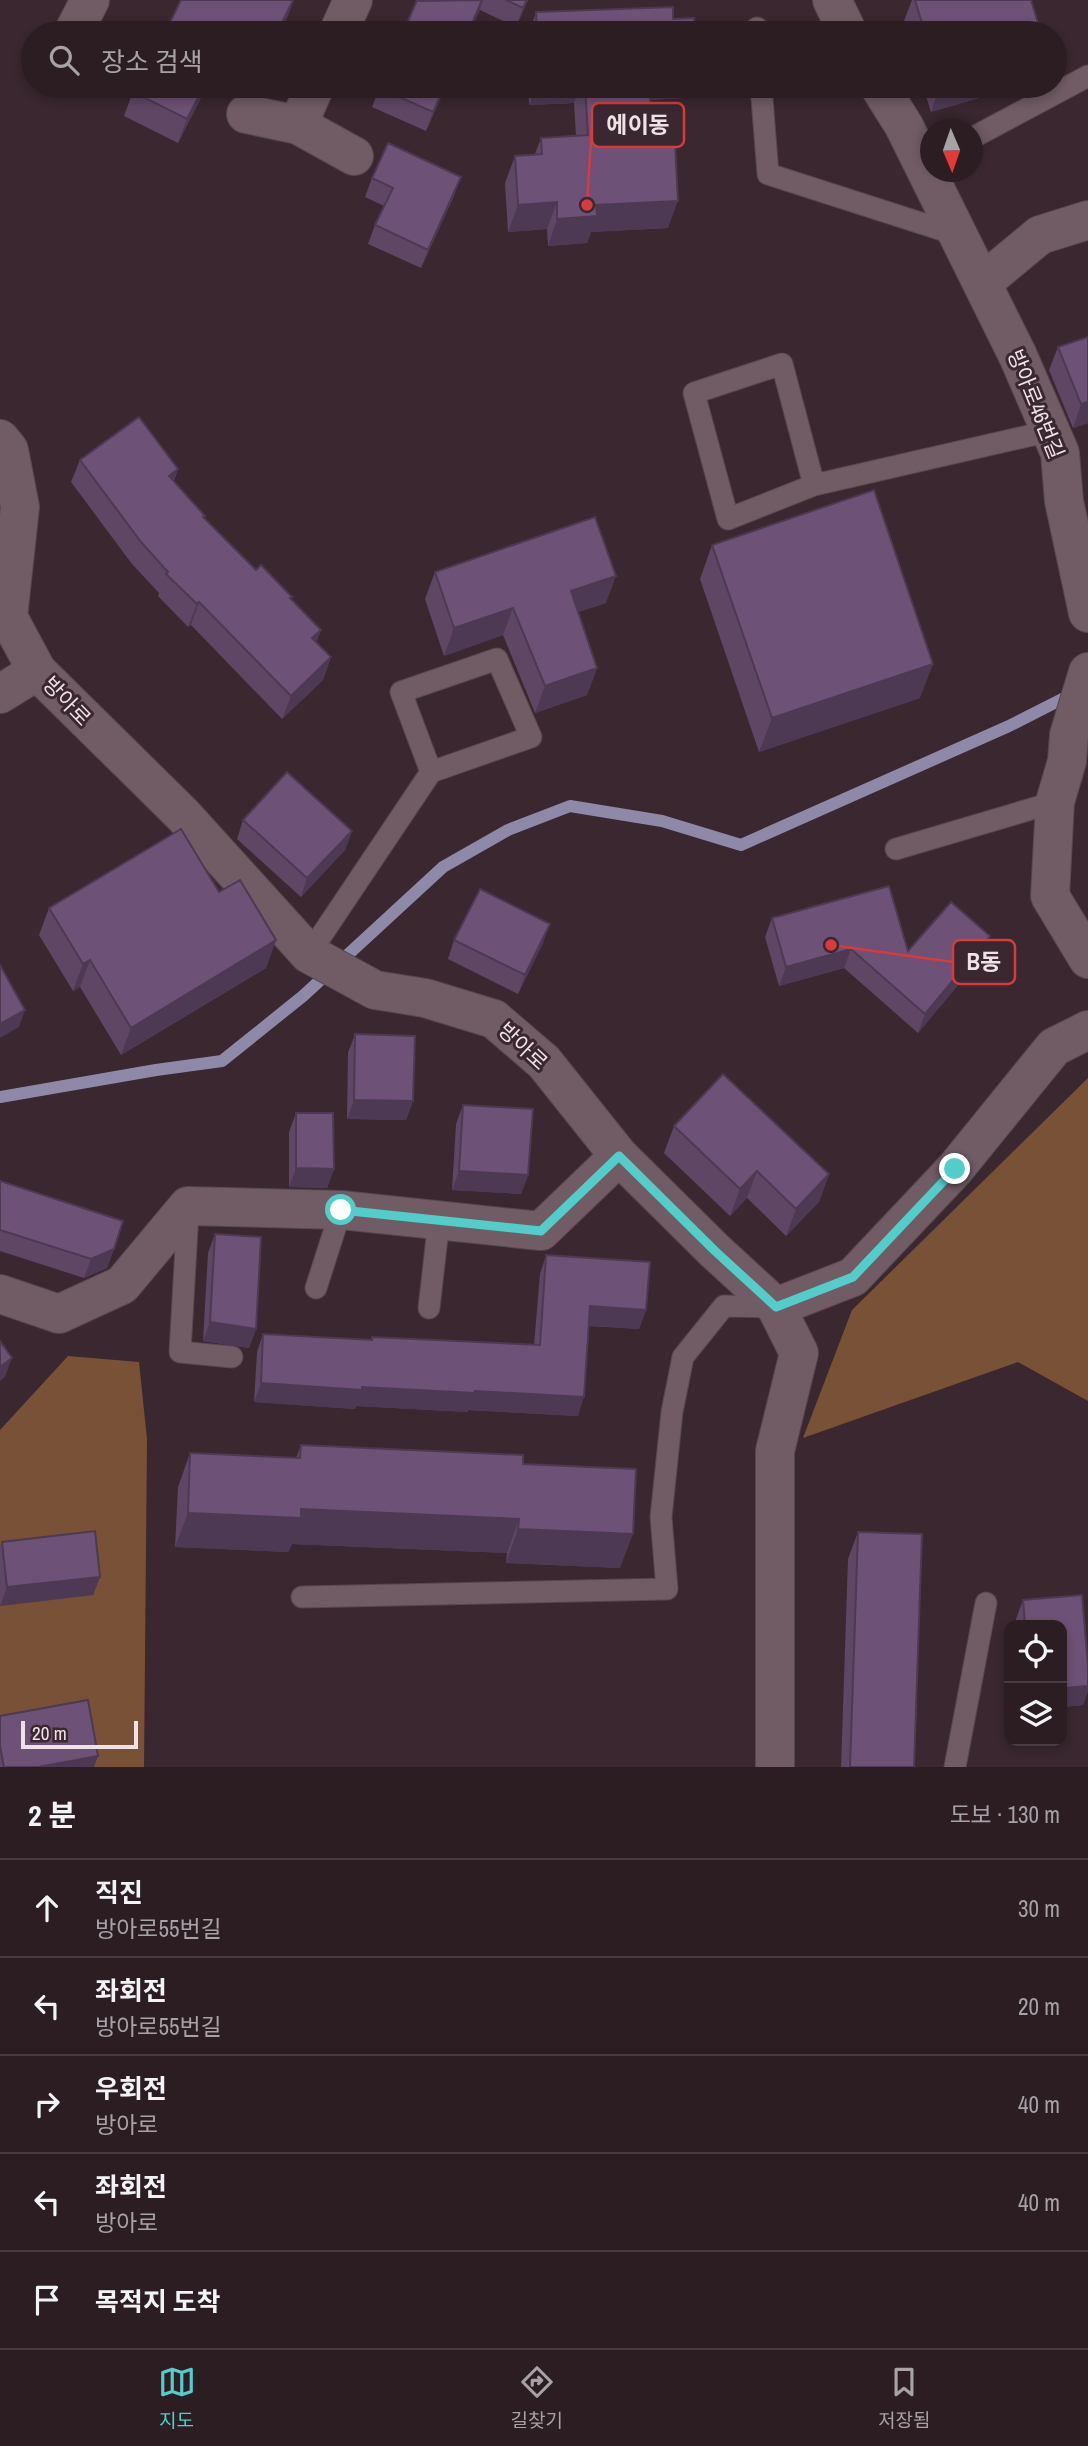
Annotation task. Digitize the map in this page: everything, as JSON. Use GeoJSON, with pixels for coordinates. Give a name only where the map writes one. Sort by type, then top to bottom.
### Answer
{"type":"FeatureCollection","features":[{"type":"Feature","properties":{"kind":"street"},"geometry":{"type":"LineString","coordinates":[[80,21],[90,0]]}},
{"type":"Feature","properties":{"kind":"street"},"geometry":{"type":"LineString","coordinates":[[343,21],[353,0]]}},
{"type":"Feature","properties":{"kind":"street"},"geometry":{"type":"LineString","coordinates":[[832,0],[842,21]]}},
{"type":"Feature","properties":{"kind":"street"},"geometry":{"type":"LineString","coordinates":[[298,125],[310,98]]}},
{"type":"Feature","properties":{"kind":"street","name":"방아로46번길"},"geometry":{"type":"LineString","coordinates":[[886,98],[920,151]]}},
{"type":"Feature","properties":{"kind":"street"},"geometry":{"type":"LineString","coordinates":[[246,114],[298,125],[354,156]]}},
{"type":"Feature","properties":{"kind":"street","name":"방아로46번길"},"geometry":{"type":"LineString","coordinates":[[935,182],[958,235],[1018,356],[1060,453],[1064,501],[1088,613]]}},
{"type":"Feature","properties":{"kind":"street"},"geometry":{"type":"LineString","coordinates":[[982,283],[1040,234],[1088,220]]}},
{"type":"Feature","properties":{"kind":"street","name":"방아로"},"geometry":{"type":"LineString","coordinates":[[0,439],[9,450],[20,507],[8,617],[37,671],[183,815],[309,954],[375,990],[425,998],[494,1019],[544,1062],[619,1156],[776,1307]]}},
{"type":"Feature","properties":{"kind":"street"},"geometry":{"type":"LineString","coordinates":[[0,694],[37,671]]}},
{"type":"Feature","properties":{"kind":"street"},"geometry":{"type":"LineString","coordinates":[[1088,672],[1069,734],[1067,761],[1055,802],[1050,896],[1088,959]]}},
{"type":"Feature","properties":{"kind":"street"},"geometry":{"type":"LineString","coordinates":[[775,1767],[775,1451],[799,1353],[776,1307],[853,1277],[955,1169],[1054,1047],[1088,1030]]}},
{"type":"Feature","properties":{"kind":"street"},"geometry":{"type":"LineString","coordinates":[[0,1294],[59,1314],[122,1285],[188,1206],[341,1210],[541,1231],[619,1156]]}},
{"type":"Feature","properties":{"kind":"lane"},"geometry":{"type":"LineString","coordinates":[[1067,87],[1088,76]]}},
{"type":"Feature","properties":{"kind":"lane"},"geometry":{"type":"LineString","coordinates":[[762,98],[768,174],[958,235]]}},
{"type":"Feature","properties":{"kind":"lane"},"geometry":{"type":"LineString","coordinates":[[983,132],[1047,98]]}},
{"type":"Feature","properties":{"kind":"lane"},"geometry":{"type":"LineString","coordinates":[[814,485],[782,365],[694,393],[728,519],[814,485],[1050,431]]}},
{"type":"Feature","properties":{"kind":"lane"},"geometry":{"type":"LineString","coordinates":[[309,954],[431,772],[531,737],[498,659],[401,692],[431,772]]}},
{"type":"Feature","properties":{"kind":"lane"},"geometry":{"type":"LineString","coordinates":[[895,849],[1055,802]]}},
{"type":"Feature","properties":{"kind":"lane"},"geometry":{"type":"LineString","coordinates":[[188,1206],[180,1352],[232,1357]]}},
{"type":"Feature","properties":{"kind":"lane"},"geometry":{"type":"LineString","coordinates":[[316,1288],[341,1210]]}},
{"type":"Feature","properties":{"kind":"lane"},"geometry":{"type":"LineString","coordinates":[[429,1308],[439,1220]]}},
{"type":"Feature","properties":{"kind":"lane"},"geometry":{"type":"LineString","coordinates":[[302,1597],[667,1589],[660,1517],[672,1412],[683,1357],[724,1306],[776,1307]]}},
{"type":"Feature","properties":{"kind":"lane"},"geometry":{"type":"LineString","coordinates":[[955,1767],[986,1603]]}},
{"type":"Feature","properties":{"kind":"shaded area"},"geometry":{"type":"Polygon","coordinates":[[[1088,1078],[1088,1401],[1018,1362],[803,1438],[852,1310],[1088,1078]]]}},
{"type":"Feature","properties":{"kind":"shaded area"},"geometry":{"type":"Polygon","coordinates":[[[68,1356],[139,1362],[147,1439],[144,1767],[0,1767],[0,1430],[68,1356]]]}},
{"type":"Feature","properties":{"kind":"building"},"geometry":{"type":"Polygon","coordinates":[[[181,0],[293,0],[283,21],[171,21],[181,0]]]}},
{"type":"Feature","properties":{"kind":"building"},"geometry":{"type":"Polygon","coordinates":[[[417,0],[482,0],[473,21],[408,21],[417,0]]]}},
{"type":"Feature","properties":{"kind":"building"},"geometry":{"type":"Polygon","coordinates":[[[506,0],[527,0],[523,8],[506,0]]]}},
{"type":"Feature","properties":{"kind":"building"},"geometry":{"type":"Polygon","coordinates":[[[915,0],[1031,0],[1037,21],[921,21],[915,0]]]}},
{"type":"Feature","properties":{"kind":"building"},"geometry":{"type":"Polygon","coordinates":[[[673,7],[673,19],[694,18],[694,21],[536,21],[536,12],[673,7]]]}},
{"type":"Feature","properties":{"kind":"building"},"geometry":{"type":"Polygon","coordinates":[[[145,98],[198,98],[187,119],[145,98]]]}},
{"type":"Feature","properties":{"kind":"building"},"geometry":{"type":"Polygon","coordinates":[[[402,98],[439,98],[433,112],[402,98]]]}},
{"type":"Feature","properties":{"kind":"building"},"geometry":{"type":"Polygon","coordinates":[[[586,98],[650,98],[654,144],[675,143],[678,201],[596,205],[597,216],[557,219],[557,202],[518,205],[515,156],[542,154],[541,138],[588,135],[586,98]]]}},
{"type":"Feature","properties":{"kind":"building"},"geometry":{"type":"Polygon","coordinates":[[[388,143],[461,177],[428,250],[375,225],[393,188],[372,178],[388,143]]]}},
{"type":"Feature","properties":{"kind":"building"},"geometry":{"type":"Polygon","coordinates":[[[1088,337],[1088,402],[1081,404],[1058,347],[1088,337]]]}},
{"type":"Feature","properties":{"kind":"building"},"geometry":{"type":"Polygon","coordinates":[[[139,417],[178,469],[169,476],[205,516],[203,517],[256,570],[261,565],[321,630],[312,638],[331,657],[291,696],[199,602],[197,604],[166,574],[168,572],[141,542],[80,460],[139,417]]]}},
{"type":"Feature","properties":{"kind":"building"},"geometry":{"type":"Polygon","coordinates":[[[874,490],[933,664],[772,718],[712,545],[874,490]]]}},
{"type":"Feature","properties":{"kind":"building"},"geometry":{"type":"Polygon","coordinates":[[[595,517],[616,576],[571,591],[597,668],[545,686],[513,608],[454,628],[435,572],[595,517]]]}},
{"type":"Feature","properties":{"kind":"building"},"geometry":{"type":"Polygon","coordinates":[[[287,772],[352,831],[307,878],[243,820],[287,772]]]}},
{"type":"Feature","properties":{"kind":"building"},"geometry":{"type":"Polygon","coordinates":[[[181,829],[219,892],[240,880],[276,940],[131,1028],[90,960],[83,964],[49,908],[181,829]]]}},
{"type":"Feature","properties":{"kind":"building"},"geometry":{"type":"Polygon","coordinates":[[[889,886],[908,951],[951,902],[990,936],[925,1014],[851,949],[786,967],[772,918],[889,886]]]}},
{"type":"Feature","properties":{"kind":"building"},"geometry":{"type":"Polygon","coordinates":[[[480,889],[550,924],[525,975],[454,940],[480,889]]]}},
{"type":"Feature","properties":{"kind":"building"},"geometry":{"type":"Polygon","coordinates":[[[0,965],[25,1010],[0,1024],[0,965]]]}},
{"type":"Feature","properties":{"kind":"building"},"geometry":{"type":"Polygon","coordinates":[[[355,1034],[415,1036],[413,1101],[354,1100],[355,1034]]]}},
{"type":"Feature","properties":{"kind":"building"},"geometry":{"type":"Polygon","coordinates":[[[723,1074],[829,1174],[796,1209],[757,1171],[740,1189],[674,1126],[723,1074]]]}},
{"type":"Feature","properties":{"kind":"building"},"geometry":{"type":"Polygon","coordinates":[[[463,1105],[533,1109],[528,1175],[459,1171],[463,1105]]]}},
{"type":"Feature","properties":{"kind":"building"},"geometry":{"type":"Polygon","coordinates":[[[296,1113],[333,1113],[334,1169],[296,1168],[296,1113]]]}},
{"type":"Feature","properties":{"kind":"building"},"geometry":{"type":"Polygon","coordinates":[[[0,1181],[123,1221],[114,1249],[91,1259],[0,1230],[0,1181]]]}},
{"type":"Feature","properties":{"kind":"building"},"geometry":{"type":"Polygon","coordinates":[[[215,1234],[261,1237],[256,1329],[210,1322],[215,1234]]]}},
{"type":"Feature","properties":{"kind":"building"},"geometry":{"type":"Polygon","coordinates":[[[546,1255],[650,1262],[646,1310],[590,1306],[584,1397],[362,1387],[362,1390],[261,1383],[263,1334],[540,1345],[546,1255]]]}},
{"type":"Feature","properties":{"kind":"building"},"geometry":{"type":"Polygon","coordinates":[[[0,1341],[12,1358],[0,1367],[0,1341]]]}},
{"type":"Feature","properties":{"kind":"building"},"geometry":{"type":"Polygon","coordinates":[[[301,1445],[523,1455],[523,1464],[636,1469],[633,1534],[518,1529],[519,1519],[301,1509],[301,1518],[188,1513],[190,1453],[300,1458],[301,1445]]]}},
{"type":"Feature","properties":{"kind":"building"},"geometry":{"type":"Polygon","coordinates":[[[95,1531],[100,1577],[7,1587],[2,1542],[95,1531]]]}},
{"type":"Feature","properties":{"kind":"building"},"geometry":{"type":"Polygon","coordinates":[[[858,1532],[922,1534],[914,1767],[850,1767],[858,1532]]]}},
{"type":"Feature","properties":{"kind":"building"},"geometry":{"type":"Polygon","coordinates":[[[1082,1595],[1088,1686],[1067,1688],[1067,1620],[1025,1620],[1023,1600],[1082,1595]]]}},
{"type":"Feature","properties":{"kind":"building"},"geometry":{"type":"Polygon","coordinates":[[[88,1700],[98,1756],[38,1767],[4,1767],[0,1746],[0,1716],[88,1700]]]}},
{"type":"Feature","properties":{"kind":"waterway"},"geometry":{"type":"LineString","coordinates":[[0,1097],[222,1061],[303,996],[443,867],[508,830],[570,806],[662,821],[741,845],[1009,726],[1072,694]]}},
{"type":"Feature","properties":{"kind":"place","name":"에이동"},"geometry":{"type":"Point","coordinates":[587,205]}},
{"type":"Feature","properties":{"kind":"place","name":"B동"},"geometry":{"type":"Point","coordinates":[831,945]}},
{"type":"Feature","properties":{"kind":"route"},"geometry":{"type":"LineString","coordinates":[[341,1210],[541,1231],[619,1156],[776,1307],[853,1277],[955,1169]]}}]}
